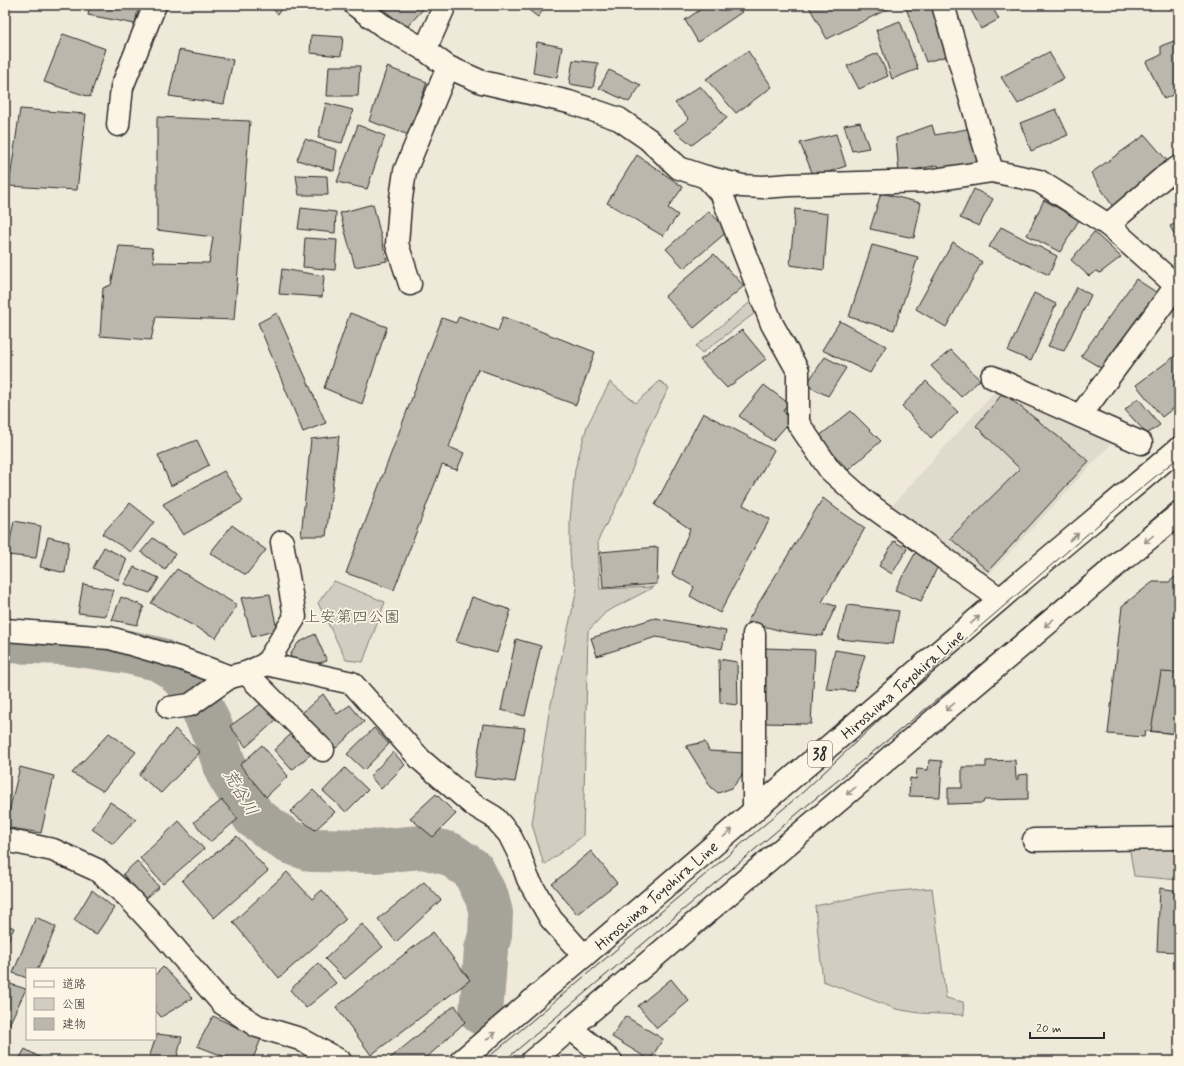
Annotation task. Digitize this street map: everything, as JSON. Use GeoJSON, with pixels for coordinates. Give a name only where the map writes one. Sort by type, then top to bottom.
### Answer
{"type":"FeatureCollection","features":[{"type":"Feature","properties":{"kind":"street"},"geometry":{"type":"LineString","coordinates":[[118,125],[122,87],[155,5]]}},
{"type":"Feature","properties":{"kind":"street"},"geometry":{"type":"LineString","coordinates":[[355,5],[382,25],[425,50],[448,67],[482,82],[569,102],[619,119],[648,139],[679,168],[706,177],[742,186],[763,186],[927,181],[992,171],[1039,181],[1108,225],[1178,287],[1080,416]]}},
{"type":"Feature","properties":{"kind":"street"},"geometry":{"type":"LineString","coordinates":[[425,50],[445,5]]}},
{"type":"Feature","properties":{"kind":"street"},"geometry":{"type":"LineString","coordinates":[[943,5],[992,171]]}},
{"type":"Feature","properties":{"kind":"street"},"geometry":{"type":"LineString","coordinates":[[410,284],[397,244],[400,205],[405,171],[448,67]]}},
{"type":"Feature","properties":{"kind":"street"},"geometry":{"type":"LineString","coordinates":[[1108,225],[1164,177],[1179,167]]}},
{"type":"Feature","properties":{"kind":"street"},"geometry":{"type":"LineString","coordinates":[[706,177],[722,195],[772,324],[798,372],[798,423],[830,470],[867,503],[1000,599]]}},
{"type":"Feature","properties":{"kind":"street"},"geometry":{"type":"LineString","coordinates":[[992,378],[1141,443]]}},
{"type":"Feature","properties":{"kind":"street","name":"Hiroshima Toyohira Line"},"geometry":{"type":"LineString","coordinates":[[461,1061],[754,812],[1000,599],[1179,448]]}},
{"type":"Feature","properties":{"kind":"street"},"geometry":{"type":"LineString","coordinates":[[538,1058],[570,1028],[1120,562],[1179,514]]}},
{"type":"Feature","properties":{"kind":"street"},"geometry":{"type":"LineString","coordinates":[[266,664],[295,617],[282,542]]}},
{"type":"Feature","properties":{"kind":"street"},"geometry":{"type":"LineString","coordinates":[[5,630],[110,638],[238,675],[323,750]]}},
{"type":"Feature","properties":{"kind":"street"},"geometry":{"type":"LineString","coordinates":[[754,634],[754,812]]}},
{"type":"Feature","properties":{"kind":"street"},"geometry":{"type":"LineString","coordinates":[[180,706],[238,675],[266,664],[352,683],[421,760],[472,804],[494,817],[509,834],[520,856],[528,879],[551,919],[584,956]]}},
{"type":"Feature","properties":{"kind":"street"},"geometry":{"type":"LineString","coordinates":[[1034,840],[1179,838]]}},
{"type":"Feature","properties":{"kind":"street"},"geometry":{"type":"LineString","coordinates":[[5,840],[53,850],[97,870],[128,896],[222,1003],[257,1026],[300,1039],[340,1061]]}},
{"type":"Feature","properties":{"kind":"street"},"geometry":{"type":"LineString","coordinates":[[570,1028],[610,1061]]}},
{"type":"Feature","properties":{"kind":"shaded area"},"geometry":{"type":"Polygon","coordinates":[[[999,387],[1111,444],[985,579],[888,510],[999,387]]]}},
{"type":"Feature","properties":{"kind":"green space"},"geometry":{"type":"Polygon","coordinates":[[[753,300],[759,310],[702,353],[696,346],[753,300]]]}},
{"type":"Feature","properties":{"kind":"green space"},"geometry":{"type":"Polygon","coordinates":[[[660,381],[669,388],[649,426],[624,490],[598,540],[600,589],[654,587],[606,612],[588,631],[583,836],[544,865],[532,824],[549,713],[577,589],[571,567],[570,550],[570,520],[575,469],[587,426],[610,382],[636,403],[660,381]]]}},
{"type":"Feature","properties":{"kind":"green space","name":"上安第四公園"},"geometry":{"type":"Polygon","coordinates":[[[334,581],[385,602],[363,662],[346,660],[318,603],[334,581]]]}},
{"type":"Feature","properties":{"kind":"green space"},"geometry":{"type":"Polygon","coordinates":[[[1129,845],[1179,846],[1179,880],[1134,876],[1129,845]]]}},
{"type":"Feature","properties":{"kind":"green space"},"geometry":{"type":"Polygon","coordinates":[[[932,888],[946,998],[963,1002],[964,1015],[919,1013],[896,1009],[823,981],[815,906],[876,893],[932,888]]]}},
{"type":"Feature","properties":{"kind":"building"},"geometry":{"type":"Polygon","coordinates":[[[90,5],[139,5],[135,24],[88,15],[90,5]]]}},
{"type":"Feature","properties":{"kind":"building"},"geometry":{"type":"Polygon","coordinates":[[[268,5],[283,5],[278,14],[268,5]]]}},
{"type":"Feature","properties":{"kind":"building"},"geometry":{"type":"Polygon","coordinates":[[[378,5],[427,5],[406,28],[378,5]]]}},
{"type":"Feature","properties":{"kind":"building"},"geometry":{"type":"Polygon","coordinates":[[[522,5],[547,5],[538,17],[522,5]]]}},
{"type":"Feature","properties":{"kind":"building"},"geometry":{"type":"Polygon","coordinates":[[[707,5],[738,5],[742,12],[698,42],[685,20],[707,5]]]}},
{"type":"Feature","properties":{"kind":"building"},"geometry":{"type":"Polygon","coordinates":[[[808,5],[890,5],[892,7],[827,39],[808,5]]]}},
{"type":"Feature","properties":{"kind":"building"},"geometry":{"type":"Polygon","coordinates":[[[911,5],[932,5],[951,55],[926,62],[906,8],[911,5]]]}},
{"type":"Feature","properties":{"kind":"building"},"geometry":{"type":"Polygon","coordinates":[[[973,5],[991,5],[999,19],[981,29],[970,8],[973,5]]]}},
{"type":"Feature","properties":{"kind":"building"},"geometry":{"type":"Polygon","coordinates":[[[1003,5],[1019,5],[1008,12],[1003,5]]]}},
{"type":"Feature","properties":{"kind":"building"},"geometry":{"type":"Polygon","coordinates":[[[900,21],[918,69],[892,79],[876,30],[900,21]]]}},
{"type":"Feature","properties":{"kind":"building"},"geometry":{"type":"Polygon","coordinates":[[[63,34],[106,49],[90,97],[44,82],[63,34]]]}},
{"type":"Feature","properties":{"kind":"building"},"geometry":{"type":"Polygon","coordinates":[[[311,35],[343,37],[341,56],[310,53],[311,35]]]}},
{"type":"Feature","properties":{"kind":"building"},"geometry":{"type":"Polygon","coordinates":[[[1179,39],[1179,72],[1176,74],[1179,79],[1179,92],[1164,99],[1146,62],[1161,55],[1161,46],[1179,39]]]}},
{"type":"Feature","properties":{"kind":"building"},"geometry":{"type":"Polygon","coordinates":[[[537,42],[562,47],[557,78],[533,73],[537,42]]]}},
{"type":"Feature","properties":{"kind":"building"},"geometry":{"type":"Polygon","coordinates":[[[179,50],[233,60],[224,104],[169,96],[179,50]]]}},
{"type":"Feature","properties":{"kind":"building"},"geometry":{"type":"Polygon","coordinates":[[[748,51],[772,87],[736,113],[706,79],[748,51]]]}},
{"type":"Feature","properties":{"kind":"building"},"geometry":{"type":"Polygon","coordinates":[[[1049,52],[1064,78],[1018,104],[1001,77],[1049,52]]]}},
{"type":"Feature","properties":{"kind":"building"},"geometry":{"type":"Polygon","coordinates":[[[878,53],[888,76],[859,89],[847,66],[878,53]]]}},
{"type":"Feature","properties":{"kind":"building"},"geometry":{"type":"Polygon","coordinates":[[[573,60],[598,63],[593,88],[569,84],[573,60]]]}},
{"type":"Feature","properties":{"kind":"building"},"geometry":{"type":"Polygon","coordinates":[[[329,66],[360,66],[358,96],[327,96],[329,66]]]}},
{"type":"Feature","properties":{"kind":"building"},"geometry":{"type":"Polygon","coordinates":[[[387,67],[427,82],[409,135],[369,121],[387,67]]]}},
{"type":"Feature","properties":{"kind":"building"},"geometry":{"type":"Polygon","coordinates":[[[609,70],[641,85],[629,102],[599,88],[609,70]]]}},
{"type":"Feature","properties":{"kind":"building"},"geometry":{"type":"Polygon","coordinates":[[[700,86],[727,118],[692,145],[674,130],[689,119],[675,103],[700,86]]]}},
{"type":"Feature","properties":{"kind":"building"},"geometry":{"type":"Polygon","coordinates":[[[326,103],[353,110],[342,143],[318,138],[326,103]]]}},
{"type":"Feature","properties":{"kind":"building"},"geometry":{"type":"Polygon","coordinates":[[[20,109],[86,114],[77,190],[9,186],[20,109]]]}},
{"type":"Feature","properties":{"kind":"building"},"geometry":{"type":"Polygon","coordinates":[[[1056,109],[1068,135],[1031,151],[1020,123],[1056,109]]]}},
{"type":"Feature","properties":{"kind":"building"},"geometry":{"type":"Polygon","coordinates":[[[157,117],[250,121],[234,320],[156,317],[151,340],[100,336],[103,288],[111,285],[119,246],[152,248],[154,262],[209,263],[213,237],[157,230],[157,117]]]}},
{"type":"Feature","properties":{"kind":"building"},"geometry":{"type":"Polygon","coordinates":[[[860,122],[869,148],[852,151],[844,125],[860,122]]]}},
{"type":"Feature","properties":{"kind":"building"},"geometry":{"type":"Polygon","coordinates":[[[358,125],[385,136],[367,189],[337,182],[358,125]]]}},
{"type":"Feature","properties":{"kind":"building"},"geometry":{"type":"Polygon","coordinates":[[[932,125],[935,135],[972,128],[979,164],[940,173],[938,165],[899,173],[896,138],[932,125]]]}},
{"type":"Feature","properties":{"kind":"building"},"geometry":{"type":"Polygon","coordinates":[[[836,134],[846,166],[814,177],[800,143],[836,134]]]}},
{"type":"Feature","properties":{"kind":"building"},"geometry":{"type":"Polygon","coordinates":[[[1145,135],[1170,164],[1113,207],[1091,173],[1145,135]]]}},
{"type":"Feature","properties":{"kind":"building"},"geometry":{"type":"Polygon","coordinates":[[[305,139],[337,150],[334,171],[297,160],[305,139]]]}},
{"type":"Feature","properties":{"kind":"building"},"geometry":{"type":"Polygon","coordinates":[[[637,155],[683,187],[668,208],[678,215],[663,236],[607,203],[637,155]]]}},
{"type":"Feature","properties":{"kind":"building"},"geometry":{"type":"Polygon","coordinates":[[[296,175],[327,176],[328,195],[299,195],[296,175]]]}},
{"type":"Feature","properties":{"kind":"building"},"geometry":{"type":"Polygon","coordinates":[[[974,189],[993,199],[979,226],[960,218],[974,189]]]}},
{"type":"Feature","properties":{"kind":"building"},"geometry":{"type":"Polygon","coordinates":[[[881,193],[921,203],[914,238],[870,229],[881,193]]]}},
{"type":"Feature","properties":{"kind":"building"},"geometry":{"type":"Polygon","coordinates":[[[1044,200],[1079,220],[1060,252],[1027,235],[1044,200]]]}},
{"type":"Feature","properties":{"kind":"building"},"geometry":{"type":"Polygon","coordinates":[[[373,204],[387,261],[355,267],[340,213],[373,204]]]}},
{"type":"Feature","properties":{"kind":"building"},"geometry":{"type":"Polygon","coordinates":[[[301,208],[336,212],[335,233],[298,229],[301,208]]]}},
{"type":"Feature","properties":{"kind":"building"},"geometry":{"type":"Polygon","coordinates":[[[795,209],[828,214],[824,270],[790,265],[795,209]]]}},
{"type":"Feature","properties":{"kind":"building"},"geometry":{"type":"Polygon","coordinates":[[[709,211],[728,231],[684,268],[666,249],[709,211]]]}},
{"type":"Feature","properties":{"kind":"building"},"geometry":{"type":"Polygon","coordinates":[[[1179,222],[1179,244],[1170,226],[1179,222]]]}},
{"type":"Feature","properties":{"kind":"building"},"geometry":{"type":"Polygon","coordinates":[[[1001,227],[1057,256],[1049,275],[989,247],[1001,227]]]}},
{"type":"Feature","properties":{"kind":"building"},"geometry":{"type":"Polygon","coordinates":[[[1094,232],[1121,257],[1100,273],[1096,271],[1089,276],[1071,260],[1094,232]]]}},
{"type":"Feature","properties":{"kind":"building"},"geometry":{"type":"Polygon","coordinates":[[[305,238],[337,240],[335,270],[303,267],[305,238]]]}},
{"type":"Feature","properties":{"kind":"building"},"geometry":{"type":"Polygon","coordinates":[[[953,242],[982,262],[946,327],[916,309],[953,242]]]}},
{"type":"Feature","properties":{"kind":"building"},"geometry":{"type":"Polygon","coordinates":[[[872,245],[918,257],[894,330],[849,317],[872,245]]]}},
{"type":"Feature","properties":{"kind":"building"},"geometry":{"type":"Polygon","coordinates":[[[714,254],[744,286],[694,328],[665,296],[714,254]]]}},
{"type":"Feature","properties":{"kind":"building"},"geometry":{"type":"Polygon","coordinates":[[[282,269],[324,276],[322,297],[279,294],[282,269]]]}},
{"type":"Feature","properties":{"kind":"building"},"geometry":{"type":"Polygon","coordinates":[[[1136,279],[1159,294],[1106,371],[1081,356],[1136,279]]]}},
{"type":"Feature","properties":{"kind":"building"},"geometry":{"type":"Polygon","coordinates":[[[1077,287],[1091,295],[1064,351],[1048,346],[1077,287]]]}},
{"type":"Feature","properties":{"kind":"building"},"geometry":{"type":"Polygon","coordinates":[[[1034,293],[1056,304],[1031,361],[1008,351],[1034,293]]]}},
{"type":"Feature","properties":{"kind":"building"},"geometry":{"type":"Polygon","coordinates":[[[277,313],[326,423],[303,432],[258,323],[277,313]]]}},
{"type":"Feature","properties":{"kind":"building"},"geometry":{"type":"Polygon","coordinates":[[[350,313],[387,327],[362,404],[324,388],[350,313]]]}},
{"type":"Feature","properties":{"kind":"building"},"geometry":{"type":"Polygon","coordinates":[[[459,316],[498,331],[503,317],[595,352],[576,405],[478,369],[449,447],[464,453],[457,470],[442,465],[394,590],[346,573],[442,318],[456,323],[459,316]]]}},
{"type":"Feature","properties":{"kind":"building"},"geometry":{"type":"Polygon","coordinates":[[[840,321],[886,346],[870,373],[822,350],[840,321]]]}},
{"type":"Feature","properties":{"kind":"building"},"geometry":{"type":"Polygon","coordinates":[[[742,330],[766,359],[727,388],[700,360],[742,330]]]}},
{"type":"Feature","properties":{"kind":"building"},"geometry":{"type":"Polygon","coordinates":[[[951,350],[980,380],[961,397],[931,366],[951,350]]]}},
{"type":"Feature","properties":{"kind":"building"},"geometry":{"type":"Polygon","coordinates":[[[1179,353],[1179,404],[1162,417],[1136,385],[1179,353]]]}},
{"type":"Feature","properties":{"kind":"building"},"geometry":{"type":"Polygon","coordinates":[[[825,357],[846,368],[828,396],[806,385],[825,357]]]}},
{"type":"Feature","properties":{"kind":"building"},"geometry":{"type":"Polygon","coordinates":[[[926,381],[958,412],[931,438],[902,406],[926,381]]]}},
{"type":"Feature","properties":{"kind":"building"},"geometry":{"type":"Polygon","coordinates":[[[764,385],[788,403],[783,411],[792,419],[773,441],[739,416],[764,385]]]}},
{"type":"Feature","properties":{"kind":"building"},"geometry":{"type":"Polygon","coordinates":[[[1003,393],[1089,461],[988,571],[950,538],[1020,469],[976,426],[1003,393]]]}},
{"type":"Feature","properties":{"kind":"building"},"geometry":{"type":"Polygon","coordinates":[[[1138,398],[1160,425],[1147,434],[1125,410],[1138,398]]]}},
{"type":"Feature","properties":{"kind":"building"},"geometry":{"type":"Polygon","coordinates":[[[851,411],[881,441],[848,470],[818,437],[851,411]]]}},
{"type":"Feature","properties":{"kind":"building"},"geometry":{"type":"Polygon","coordinates":[[[703,413],[774,450],[743,505],[770,519],[720,613],[690,596],[694,587],[672,574],[690,529],[655,505],[703,413]]]}},
{"type":"Feature","properties":{"kind":"building"},"geometry":{"type":"Polygon","coordinates":[[[339,436],[326,536],[301,536],[311,439],[339,436]]]}},
{"type":"Feature","properties":{"kind":"building"},"geometry":{"type":"Polygon","coordinates":[[[197,440],[209,465],[171,486],[158,455],[197,440]]]}},
{"type":"Feature","properties":{"kind":"building"},"geometry":{"type":"Polygon","coordinates":[[[224,471],[243,501],[183,535],[163,504],[224,471]]]}},
{"type":"Feature","properties":{"kind":"building"},"geometry":{"type":"Polygon","coordinates":[[[823,498],[865,528],[822,602],[836,606],[822,636],[786,632],[747,622],[823,498]]]}},
{"type":"Feature","properties":{"kind":"building"},"geometry":{"type":"Polygon","coordinates":[[[130,503],[154,522],[131,552],[102,534],[130,503]]]}},
{"type":"Feature","properties":{"kind":"building"},"geometry":{"type":"Polygon","coordinates":[[[14,521],[41,526],[36,558],[7,555],[14,521]]]}},
{"type":"Feature","properties":{"kind":"building"},"geometry":{"type":"Polygon","coordinates":[[[232,525],[266,550],[246,575],[210,553],[232,525]]]}},
{"type":"Feature","properties":{"kind":"building"},"geometry":{"type":"Polygon","coordinates":[[[48,537],[69,542],[65,573],[40,567],[48,537]]]}},
{"type":"Feature","properties":{"kind":"building"},"geometry":{"type":"Polygon","coordinates":[[[153,538],[175,554],[165,570],[141,552],[153,538]]]}},
{"type":"Feature","properties":{"kind":"building"},"geometry":{"type":"Polygon","coordinates":[[[894,541],[907,549],[892,574],[879,566],[894,541]]]}},
{"type":"Feature","properties":{"kind":"building"},"geometry":{"type":"Polygon","coordinates":[[[104,547],[127,559],[118,580],[93,568],[104,547]]]}},
{"type":"Feature","properties":{"kind":"building"},"geometry":{"type":"Polygon","coordinates":[[[658,547],[657,584],[603,588],[600,552],[658,547]]]}},
{"type":"Feature","properties":{"kind":"building"},"geometry":{"type":"Polygon","coordinates":[[[917,550],[939,564],[921,601],[895,590],[917,550]]]}},
{"type":"Feature","properties":{"kind":"building"},"geometry":{"type":"Polygon","coordinates":[[[134,567],[159,578],[150,593],[124,584],[134,567]]]}},
{"type":"Feature","properties":{"kind":"building"},"geometry":{"type":"Polygon","coordinates":[[[177,569],[237,605],[216,638],[151,603],[177,569]]]}},
{"type":"Feature","properties":{"kind":"building"},"geometry":{"type":"Polygon","coordinates":[[[1179,574],[1179,734],[1145,731],[1144,737],[1108,734],[1122,606],[1153,582],[1169,582],[1179,574]]]}},
{"type":"Feature","properties":{"kind":"building"},"geometry":{"type":"Polygon","coordinates":[[[83,584],[114,590],[106,616],[78,613],[83,584]]]}},
{"type":"Feature","properties":{"kind":"building"},"geometry":{"type":"Polygon","coordinates":[[[270,594],[277,630],[252,637],[241,598],[270,594]]]}},
{"type":"Feature","properties":{"kind":"building"},"geometry":{"type":"Polygon","coordinates":[[[121,597],[144,606],[137,625],[112,620],[121,597]]]}},
{"type":"Feature","properties":{"kind":"building"},"geometry":{"type":"Polygon","coordinates":[[[472,597],[511,610],[497,653],[456,642],[472,597]]]}},
{"type":"Feature","properties":{"kind":"building"},"geometry":{"type":"Polygon","coordinates":[[[847,605],[899,611],[893,644],[838,639],[847,605]]]}},
{"type":"Feature","properties":{"kind":"building"},"geometry":{"type":"Polygon","coordinates":[[[655,618],[726,631],[722,649],[656,637],[597,656],[591,638],[655,618]]]}},
{"type":"Feature","properties":{"kind":"building"},"geometry":{"type":"Polygon","coordinates":[[[315,634],[327,661],[298,668],[290,655],[298,643],[315,634]]]}},
{"type":"Feature","properties":{"kind":"building"},"geometry":{"type":"Polygon","coordinates":[[[516,639],[541,646],[525,716],[501,710],[516,639]]]}},
{"type":"Feature","properties":{"kind":"building"},"geometry":{"type":"Polygon","coordinates":[[[765,648],[815,650],[811,724],[762,723],[765,648]]]}},
{"type":"Feature","properties":{"kind":"building"},"geometry":{"type":"Polygon","coordinates":[[[835,650],[865,655],[854,691],[826,689],[835,650]]]}},
{"type":"Feature","properties":{"kind":"building"},"geometry":{"type":"Polygon","coordinates":[[[719,659],[737,662],[738,705],[720,703],[719,659]]]}},
{"type":"Feature","properties":{"kind":"building"},"geometry":{"type":"Polygon","coordinates":[[[1161,672],[1179,673],[1179,734],[1151,731],[1161,672]]]}},
{"type":"Feature","properties":{"kind":"building"},"geometry":{"type":"Polygon","coordinates":[[[323,694],[337,714],[350,705],[364,722],[336,748],[302,713],[323,694]]]}},
{"type":"Feature","properties":{"kind":"building"},"geometry":{"type":"Polygon","coordinates":[[[262,703],[276,720],[246,747],[230,726],[262,703]]]}},
{"type":"Feature","properties":{"kind":"building"},"geometry":{"type":"Polygon","coordinates":[[[483,724],[525,728],[515,782],[474,777],[483,724]]]}},
{"type":"Feature","properties":{"kind":"building"},"geometry":{"type":"Polygon","coordinates":[[[374,728],[389,744],[364,770],[347,754],[374,728]]]}},
{"type":"Feature","properties":{"kind":"building"},"geometry":{"type":"Polygon","coordinates":[[[175,729],[200,752],[161,793],[139,775],[175,729]]]}},
{"type":"Feature","properties":{"kind":"building"},"geometry":{"type":"Polygon","coordinates":[[[109,733],[136,752],[103,791],[72,773],[109,733]]]}},
{"type":"Feature","properties":{"kind":"building"},"geometry":{"type":"Polygon","coordinates":[[[292,733],[311,754],[292,770],[274,750],[292,733]]]}},
{"type":"Feature","properties":{"kind":"building"},"geometry":{"type":"Polygon","coordinates":[[[705,742],[709,751],[745,753],[746,769],[732,788],[718,793],[711,787],[686,746],[705,742]]]}},
{"type":"Feature","properties":{"kind":"building"},"geometry":{"type":"Polygon","coordinates":[[[262,745],[288,776],[266,797],[240,765],[262,745]]]}},
{"type":"Feature","properties":{"kind":"building"},"geometry":{"type":"Polygon","coordinates":[[[393,752],[405,765],[381,789],[370,776],[393,752]]]}},
{"type":"Feature","properties":{"kind":"building"},"geometry":{"type":"Polygon","coordinates":[[[929,760],[942,761],[940,797],[909,796],[910,778],[916,779],[917,769],[928,770],[929,760]]]}},
{"type":"Feature","properties":{"kind":"building"},"geometry":{"type":"Polygon","coordinates":[[[1015,760],[1016,779],[1018,779],[1018,775],[1028,774],[1028,799],[984,800],[983,803],[948,804],[948,788],[962,788],[962,767],[986,767],[986,761],[1015,760]]]}},
{"type":"Feature","properties":{"kind":"building"},"geometry":{"type":"Polygon","coordinates":[[[20,767],[54,776],[41,833],[5,827],[20,767]]]}},
{"type":"Feature","properties":{"kind":"building"},"geometry":{"type":"Polygon","coordinates":[[[345,768],[368,790],[346,812],[323,791],[345,768]]]}},
{"type":"Feature","properties":{"kind":"building"},"geometry":{"type":"Polygon","coordinates":[[[313,790],[335,812],[315,830],[290,812],[313,790]]]}},
{"type":"Feature","properties":{"kind":"building"},"geometry":{"type":"Polygon","coordinates":[[[436,794],[456,814],[433,837],[410,818],[436,794]]]}},
{"type":"Feature","properties":{"kind":"building"},"geometry":{"type":"Polygon","coordinates":[[[222,800],[238,819],[210,842],[194,822],[222,800]]]}},
{"type":"Feature","properties":{"kind":"building"},"geometry":{"type":"Polygon","coordinates":[[[110,802],[136,819],[113,844],[92,829],[110,802]]]}},
{"type":"Feature","properties":{"kind":"building"},"geometry":{"type":"Polygon","coordinates":[[[179,821],[204,849],[163,884],[140,858],[179,821]]]}},
{"type":"Feature","properties":{"kind":"building"},"geometry":{"type":"Polygon","coordinates":[[[237,836],[268,871],[214,918],[182,880],[237,836]]]}},
{"type":"Feature","properties":{"kind":"building"},"geometry":{"type":"Polygon","coordinates":[[[591,851],[617,883],[577,914],[552,884],[591,851]]]}},
{"type":"Feature","properties":{"kind":"building"},"geometry":{"type":"Polygon","coordinates":[[[137,861],[159,887],[143,900],[123,874],[137,861]]]}},
{"type":"Feature","properties":{"kind":"building"},"geometry":{"type":"Polygon","coordinates":[[[287,872],[312,899],[322,890],[346,919],[279,978],[233,922],[287,872]]]}},
{"type":"Feature","properties":{"kind":"building"},"geometry":{"type":"Polygon","coordinates":[[[424,882],[441,900],[396,942],[378,919],[424,882]]]}},
{"type":"Feature","properties":{"kind":"building"},"geometry":{"type":"Polygon","coordinates":[[[1160,888],[1179,891],[1179,952],[1157,951],[1160,888]]]}},
{"type":"Feature","properties":{"kind":"building"},"geometry":{"type":"Polygon","coordinates":[[[92,890],[114,908],[96,935],[74,920],[92,890]]]}},
{"type":"Feature","properties":{"kind":"building"},"geometry":{"type":"Polygon","coordinates":[[[36,917],[56,927],[38,968],[26,968],[26,978],[13,973],[36,917]]]}},
{"type":"Feature","properties":{"kind":"building"},"geometry":{"type":"Polygon","coordinates":[[[5,924],[14,928],[5,947],[5,924]]]}},
{"type":"Feature","properties":{"kind":"building"},"geometry":{"type":"Polygon","coordinates":[[[362,924],[383,947],[345,979],[325,959],[362,924]]]}},
{"type":"Feature","properties":{"kind":"building"},"geometry":{"type":"Polygon","coordinates":[[[433,932],[470,980],[371,1055],[336,1007],[433,932]]]}},
{"type":"Feature","properties":{"kind":"building"},"geometry":{"type":"Polygon","coordinates":[[[318,963],[336,983],[306,1008],[290,990],[318,963]]]}},
{"type":"Feature","properties":{"kind":"building"},"geometry":{"type":"Polygon","coordinates":[[[163,967],[193,998],[161,1017],[156,1011],[156,974],[163,967]]]}},
{"type":"Feature","properties":{"kind":"building"},"geometry":{"type":"Polygon","coordinates":[[[671,979],[689,1001],[657,1028],[638,1006],[671,979]]]}},
{"type":"Feature","properties":{"kind":"building"},"geometry":{"type":"Polygon","coordinates":[[[7,983],[26,989],[5,1031],[5,987],[7,983]]]}},
{"type":"Feature","properties":{"kind":"building"},"geometry":{"type":"Polygon","coordinates":[[[455,1005],[465,1022],[423,1061],[391,1061],[389,1059],[455,1005]]]}},
{"type":"Feature","properties":{"kind":"building"},"geometry":{"type":"Polygon","coordinates":[[[213,1016],[261,1039],[252,1061],[236,1061],[197,1046],[213,1016]]]}},
{"type":"Feature","properties":{"kind":"building"},"geometry":{"type":"Polygon","coordinates":[[[625,1016],[663,1039],[650,1060],[612,1037],[625,1016]]]}},
{"type":"Feature","properties":{"kind":"building"},"geometry":{"type":"Polygon","coordinates":[[[157,1034],[182,1037],[176,1061],[148,1061],[157,1034]]]}},
{"type":"Feature","properties":{"kind":"building"},"geometry":{"type":"Polygon","coordinates":[[[25,1049],[41,1058],[40,1061],[18,1061],[25,1049]]]}},
{"type":"Feature","properties":{"kind":"waterway","name":"荒谷川"},"geometry":{"type":"LineString","coordinates":[[5,641],[64,643],[128,652],[158,659],[175,669],[189,685],[198,699],[214,734],[227,772],[254,817],[287,841],[312,850],[374,851],[423,847],[450,854],[473,870],[487,898],[491,913],[490,935],[486,950],[481,1013]]}},
{"type":"Feature","properties":{"kind":"tram line"},"geometry":{"type":"LineString","coordinates":[[484,1061],[802,793],[961,643],[1179,457]]}},
{"type":"Feature","properties":{"kind":"tram line"},"geometry":{"type":"LineString","coordinates":[[504,1061],[810,803],[1013,638],[1179,497]]}}]}
